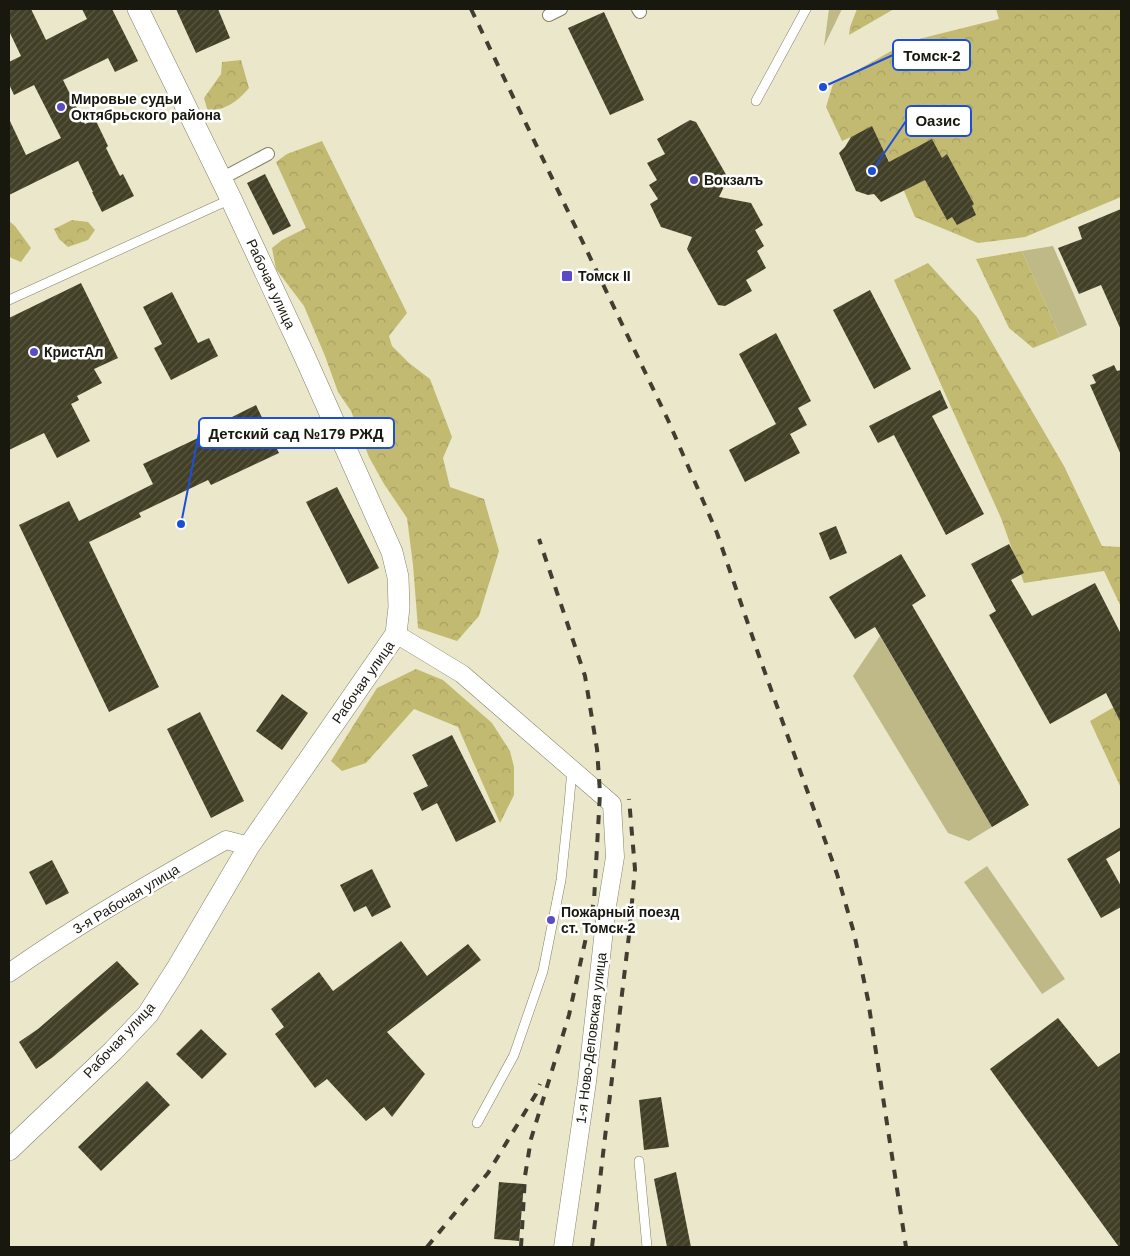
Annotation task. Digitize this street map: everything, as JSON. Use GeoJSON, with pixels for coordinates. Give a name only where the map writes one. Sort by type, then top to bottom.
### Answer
{"type":"FeatureCollection","features":[{"type":"Feature","properties":{"kind":"street","name":"Рабочая улица"},"geometry":{"type":"LineString","coordinates":[[9,1150],[113,1051],[148,1014],[249,846],[396,634],[399,607],[398,577],[392,552],[304,355],[231,199],[138,9]]}},
{"type":"Feature","properties":{"kind":"street"},"geometry":{"type":"LineString","coordinates":[[221,179],[268,154]]}},
{"type":"Feature","properties":{"kind":"street","name":"1-я Ново-Деповская улица"},"geometry":{"type":"LineString","coordinates":[[396,634],[462,674],[612,804],[615,857],[606,912],[587,1082],[563,1247]]}},
{"type":"Feature","properties":{"kind":"street","name":"3-я Рабочая улица"},"geometry":{"type":"LineString","coordinates":[[9,973],[147,884],[226,840],[249,846]]}},
{"type":"Feature","properties":{"kind":"lane"},"geometry":{"type":"LineString","coordinates":[[756,101],[806,9]]}},
{"type":"Feature","properties":{"kind":"lane"},"geometry":{"type":"LineString","coordinates":[[9,300],[231,199]]}},
{"type":"Feature","properties":{"kind":"lane"},"geometry":{"type":"LineString","coordinates":[[477,1123],[514,1055],[543,971],[561,880],[572,768]]}},
{"type":"Feature","properties":{"kind":"lane"},"geometry":{"type":"LineString","coordinates":[[639,1161],[647,1247]]}},
{"type":"Feature","properties":{"kind":"shaded area"},"geometry":{"type":"Polygon","coordinates":[[[829,9],[842,9],[824,46],[829,9]]]}},
{"type":"Feature","properties":{"kind":"shaded area"},"geometry":{"type":"Polygon","coordinates":[[[1053,246],[1087,325],[1060,337],[1022,251],[1053,246]]]}},
{"type":"Feature","properties":{"kind":"shaded area"},"geometry":{"type":"Polygon","coordinates":[[[880,636],[992,827],[969,841],[948,833],[853,676],[880,636]]]}},
{"type":"Feature","properties":{"kind":"shaded area"},"geometry":{"type":"Polygon","coordinates":[[[987,866],[1065,979],[1042,994],[964,882],[987,866]]]}},
{"type":"Feature","properties":{"kind":"green space"},"geometry":{"type":"Polygon","coordinates":[[[857,9],[894,9],[849,35],[857,9]]]}},
{"type":"Feature","properties":{"kind":"green space"},"geometry":{"type":"Polygon","coordinates":[[[996,9],[1121,9],[1121,197],[1025,237],[978,243],[915,217],[872,127],[842,141],[826,107],[833,84],[907,42],[999,19],[996,9]]]}},
{"type":"Feature","properties":{"kind":"green space"},"geometry":{"type":"Polygon","coordinates":[[[241,60],[249,88],[231,104],[208,112],[204,98],[221,74],[222,62],[241,60]]]}},
{"type":"Feature","properties":{"kind":"green space"},"geometry":{"type":"Polygon","coordinates":[[[322,141],[407,313],[389,336],[392,346],[409,363],[430,379],[452,437],[443,458],[450,487],[484,499],[499,551],[479,616],[457,641],[418,628],[407,518],[384,484],[369,457],[351,411],[338,392],[304,306],[276,269],[272,248],[282,240],[306,228],[276,162],[287,154],[322,141]]]}},
{"type":"Feature","properties":{"kind":"green space"},"geometry":{"type":"Polygon","coordinates":[[[72,220],[88,222],[95,230],[88,240],[68,247],[59,239],[54,229],[72,220]]]}},
{"type":"Feature","properties":{"kind":"green space"},"geometry":{"type":"Polygon","coordinates":[[[9,221],[31,248],[21,262],[9,257],[9,221]]]}},
{"type":"Feature","properties":{"kind":"green space"},"geometry":{"type":"Polygon","coordinates":[[[1022,251],[1060,337],[1033,348],[1009,328],[976,259],[1022,251]]]}},
{"type":"Feature","properties":{"kind":"green space"},"geometry":{"type":"Polygon","coordinates":[[[928,263],[977,317],[1064,466],[1102,546],[1121,547],[1121,607],[1104,571],[1024,583],[1001,518],[894,280],[928,263]]]}},
{"type":"Feature","properties":{"kind":"green space"},"geometry":{"type":"Polygon","coordinates":[[[416,669],[443,680],[492,723],[510,751],[514,767],[514,795],[500,823],[458,727],[414,709],[366,763],[342,771],[331,761],[377,688],[416,669]]]}},
{"type":"Feature","properties":{"kind":"green space"},"geometry":{"type":"Polygon","coordinates":[[[1121,703],[1121,788],[1090,721],[1121,703]]]}},
{"type":"Feature","properties":{"kind":"building","name":"Мировые судьи Октябрьского района"},"geometry":{"type":"Polygon","coordinates":[[[9,9],[31,9],[46,40],[87,19],[82,9],[112,9],[138,61],[115,72],[108,58],[63,80],[85,124],[95,119],[108,146],[106,148],[120,176],[123,174],[134,196],[102,212],[78,161],[9,195],[9,119],[26,155],[61,138],[34,85],[14,95],[9,84],[9,62],[21,56],[9,31],[9,9]]]}},
{"type":"Feature","properties":{"kind":"building"},"geometry":{"type":"Polygon","coordinates":[[[176,9],[218,9],[230,38],[196,53],[176,9]]]}},
{"type":"Feature","properties":{"kind":"building"},"geometry":{"type":"Polygon","coordinates":[[[604,12],[644,100],[610,115],[568,28],[604,12]]]}},
{"type":"Feature","properties":{"kind":"building"},"geometry":{"type":"Polygon","coordinates":[[[690,120],[696,122],[728,178],[719,197],[751,203],[763,225],[755,230],[764,246],[757,251],[766,268],[746,280],[752,291],[725,306],[718,305],[687,249],[692,237],[661,227],[650,204],[658,199],[649,185],[657,180],[647,163],[665,154],[657,139],[690,120]]]}},
{"type":"Feature","properties":{"kind":"building"},"geometry":{"type":"Polygon","coordinates":[[[872,126],[889,162],[932,139],[942,158],[947,154],[974,204],[972,206],[976,215],[957,225],[952,217],[947,220],[925,180],[881,202],[874,194],[868,195],[856,191],[839,153],[851,137],[872,126]]]}},
{"type":"Feature","properties":{"kind":"building"},"geometry":{"type":"Polygon","coordinates":[[[265,174],[291,226],[273,235],[247,183],[265,174]]]}},
{"type":"Feature","properties":{"kind":"building"},"geometry":{"type":"Polygon","coordinates":[[[1121,209],[1121,330],[1101,285],[1079,294],[1058,248],[1082,239],[1078,227],[1121,209]]]}},
{"type":"Feature","properties":{"kind":"building"},"geometry":{"type":"Polygon","coordinates":[[[81,283],[118,358],[94,369],[102,383],[77,396],[79,400],[71,404],[90,441],[57,458],[44,433],[9,450],[9,318],[81,283]]]}},
{"type":"Feature","properties":{"kind":"building"},"geometry":{"type":"Polygon","coordinates":[[[870,290],[911,369],[874,389],[833,310],[870,290]]]}},
{"type":"Feature","properties":{"kind":"building"},"geometry":{"type":"Polygon","coordinates":[[[172,292],[198,343],[209,338],[218,356],[171,380],[154,348],[162,344],[143,307],[172,292]]]}},
{"type":"Feature","properties":{"kind":"building"},"geometry":{"type":"Polygon","coordinates":[[[776,333],[811,401],[798,408],[807,425],[790,434],[800,453],[745,482],[729,450],[776,424],[739,354],[776,333]]]}},
{"type":"Feature","properties":{"kind":"building"},"geometry":{"type":"Polygon","coordinates":[[[1114,365],[1117,371],[1121,370],[1121,455],[1090,385],[1096,383],[1092,375],[1114,365]]]}},
{"type":"Feature","properties":{"kind":"building"},"geometry":{"type":"Polygon","coordinates":[[[940,390],[948,408],[932,416],[984,514],[946,535],[894,435],[878,443],[869,426],[940,390]]]}},
{"type":"Feature","properties":{"kind":"building"},"geometry":{"type":"Polygon","coordinates":[[[256,405],[279,453],[211,485],[208,480],[139,513],[141,517],[89,542],[159,687],[109,712],[19,525],[69,501],[79,521],[153,484],[143,464],[234,421],[232,417],[256,405]]]}},
{"type":"Feature","properties":{"kind":"building"},"geometry":{"type":"Polygon","coordinates":[[[337,487],[379,568],[348,584],[306,502],[337,487]]]}},
{"type":"Feature","properties":{"kind":"building"},"geometry":{"type":"Polygon","coordinates":[[[836,526],[847,553],[830,560],[819,533],[836,526]]]}},
{"type":"Feature","properties":{"kind":"building"},"geometry":{"type":"Polygon","coordinates":[[[1009,544],[1024,573],[1011,580],[1032,616],[1095,583],[1121,634],[1121,723],[1106,693],[1050,724],[989,615],[996,611],[971,564],[1009,544]]]}},
{"type":"Feature","properties":{"kind":"building"},"geometry":{"type":"Polygon","coordinates":[[[901,554],[926,596],[912,605],[1029,805],[992,827],[875,627],[855,639],[829,597],[901,554]]]}},
{"type":"Feature","properties":{"kind":"building"},"geometry":{"type":"Polygon","coordinates":[[[282,694],[308,713],[282,750],[256,731],[282,694]]]}},
{"type":"Feature","properties":{"kind":"building"},"geometry":{"type":"Polygon","coordinates":[[[200,712],[244,801],[211,818],[167,729],[200,712]]]}},
{"type":"Feature","properties":{"kind":"building"},"geometry":{"type":"Polygon","coordinates":[[[452,735],[496,822],[456,842],[437,803],[422,811],[413,793],[428,786],[412,755],[452,735]]]}},
{"type":"Feature","properties":{"kind":"building"},"geometry":{"type":"Polygon","coordinates":[[[1121,827],[1121,850],[1106,859],[1121,886],[1121,907],[1101,918],[1067,859],[1121,827]]]}},
{"type":"Feature","properties":{"kind":"building"},"geometry":{"type":"Polygon","coordinates":[[[52,860],[69,893],[46,905],[29,872],[52,860]]]}},
{"type":"Feature","properties":{"kind":"building"},"geometry":{"type":"Polygon","coordinates":[[[372,869],[391,907],[372,917],[366,906],[354,912],[340,885],[372,869]]]}},
{"type":"Feature","properties":{"kind":"building"},"geometry":{"type":"Polygon","coordinates":[[[401,941],[427,976],[468,944],[481,960],[387,1032],[425,1074],[392,1117],[384,1107],[366,1121],[327,1079],[315,1088],[275,1034],[284,1027],[271,1009],[319,972],[333,991],[401,941]]]}},
{"type":"Feature","properties":{"kind":"building"},"geometry":{"type":"Polygon","coordinates":[[[117,961],[139,984],[53,1057],[36,1069],[19,1042],[38,1029],[117,961]]]}},
{"type":"Feature","properties":{"kind":"building"},"geometry":{"type":"Polygon","coordinates":[[[1058,1018],[1098,1067],[1121,1052],[1121,1247],[1119,1247],[990,1069],[1058,1018]]]}},
{"type":"Feature","properties":{"kind":"building"},"geometry":{"type":"Polygon","coordinates":[[[201,1029],[227,1054],[202,1079],[176,1054],[201,1029]]]}},
{"type":"Feature","properties":{"kind":"building"},"geometry":{"type":"Polygon","coordinates":[[[147,1081],[170,1105],[101,1171],[78,1147],[147,1081]]]}},
{"type":"Feature","properties":{"kind":"building"},"geometry":{"type":"Polygon","coordinates":[[[661,1097],[669,1147],[644,1150],[639,1100],[661,1097]]]}},
{"type":"Feature","properties":{"kind":"building"},"geometry":{"type":"Polygon","coordinates":[[[676,1172],[691,1247],[667,1247],[654,1179],[676,1172]]]}},
{"type":"Feature","properties":{"kind":"building"},"geometry":{"type":"Polygon","coordinates":[[[499,1182],[524,1184],[519,1241],[494,1239],[499,1182]]]}},
{"type":"Feature","properties":{"kind":"railway"},"geometry":{"type":"LineString","coordinates":[[471,9],[668,420],[717,533],[837,874],[854,933],[868,1000],[906,1247]]}},
{"type":"Feature","properties":{"kind":"railway"},"geometry":{"type":"LineString","coordinates":[[521,1247],[525,1176],[531,1139],[569,1015],[594,901],[600,793],[597,749],[585,676],[539,539]]}},
{"type":"Feature","properties":{"kind":"railway"},"geometry":{"type":"LineString","coordinates":[[592,1247],[635,869],[629,799]]}},
{"type":"Feature","properties":{"kind":"railway"},"geometry":{"type":"LineString","coordinates":[[427,1247],[488,1173],[536,1094],[540,1084]]}},
{"type":"Feature","properties":{"kind":"place","name":"Томск-2"},"geometry":{"type":"Point","coordinates":[823,87]}},
{"type":"Feature","properties":{"kind":"place","name":"Мировые судьи Октябрьского района"},"geometry":{"type":"Point","coordinates":[61,107]}},
{"type":"Feature","properties":{"kind":"place","name":"Оазис"},"geometry":{"type":"Point","coordinates":[872,171]}},
{"type":"Feature","properties":{"kind":"place","name":"Вокзалъ"},"geometry":{"type":"Point","coordinates":[694,180]}},
{"type":"Feature","properties":{"kind":"place","name":"Томск II"},"geometry":{"type":"Point","coordinates":[567,276]}},
{"type":"Feature","properties":{"kind":"place","name":"КристАл"},"geometry":{"type":"Point","coordinates":[34,352]}},
{"type":"Feature","properties":{"kind":"place","name":"Детский сад №179 РЖД"},"geometry":{"type":"Point","coordinates":[181,524]}},
{"type":"Feature","properties":{"kind":"place","name":"Пожарный поезд ст. Томск-2"},"geometry":{"type":"Point","coordinates":[551,920]}}]}
